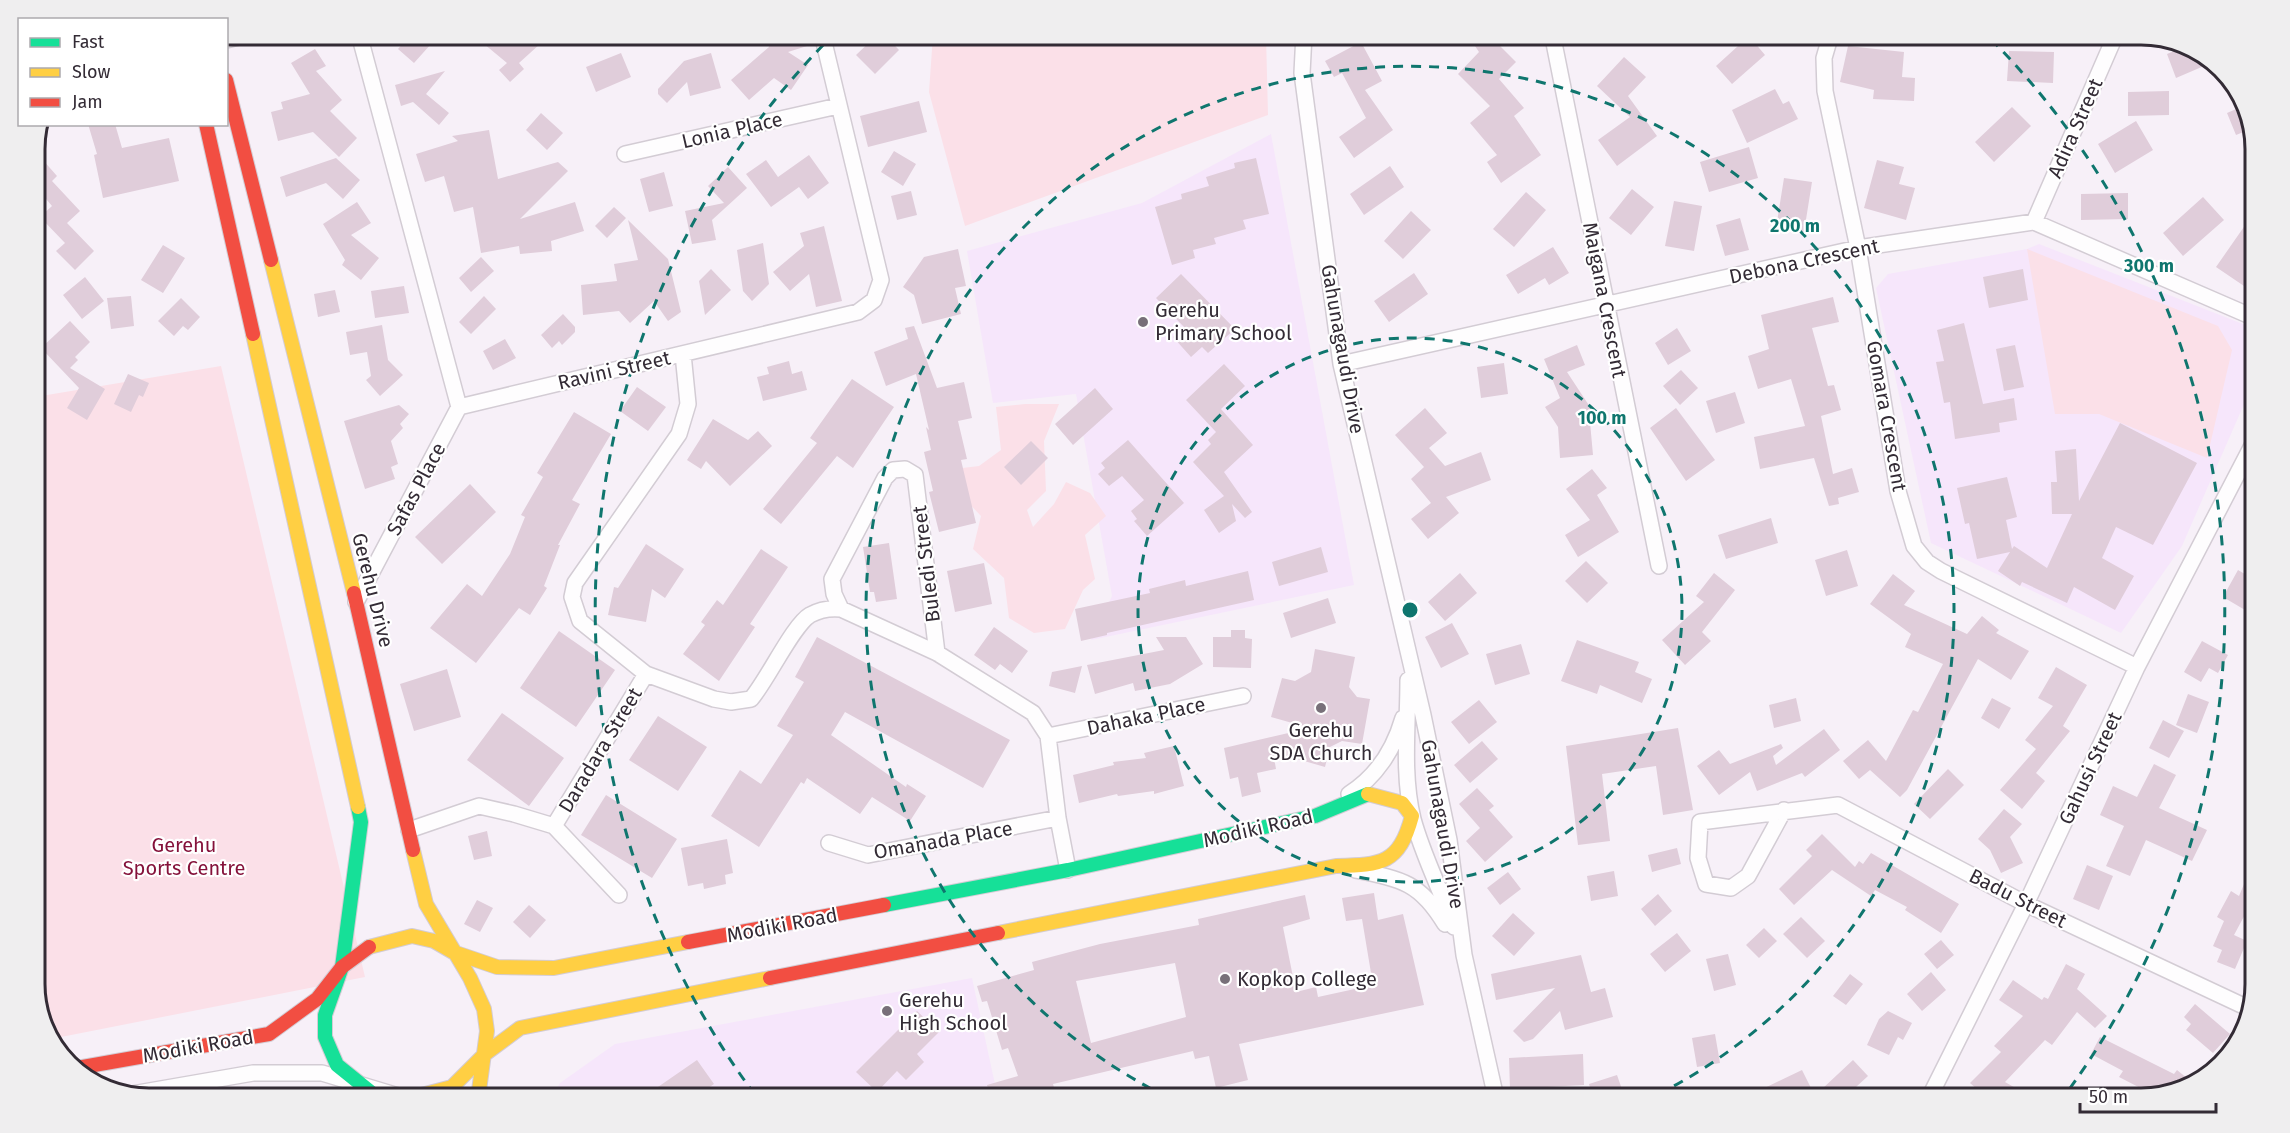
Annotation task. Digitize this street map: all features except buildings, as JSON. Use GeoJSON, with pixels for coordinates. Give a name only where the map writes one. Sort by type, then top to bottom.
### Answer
{"type":"FeatureCollection","features":[{"type":"Feature","properties":{"kind":"street"},"geometry":{"type":"LineString","coordinates":[[362,45],[459,406]]}},
{"type":"Feature","properties":{"kind":"street","name":"Ravini Street"},"geometry":{"type":"LineString","coordinates":[[459,406],[858,312],[874,300],[881,280],[824,45]]}},
{"type":"Feature","properties":{"kind":"street","name":"Gahunagaudi Drive"},"geometry":{"type":"LineString","coordinates":[[1303,45],[1302,73],[1341,364],[1449,840],[1464,955],[1494,1088]]}},
{"type":"Feature","properties":{"kind":"street","name":"Maigana Crescent"},"geometry":{"type":"LineString","coordinates":[[1554,45],[1659,566]]}},
{"type":"Feature","properties":{"kind":"street","name":"Gomara Crescent"},"geometry":{"type":"LineString","coordinates":[[1828,45],[1824,58],[1825,91],[1858,248],[1898,491],[1914,546],[1927,562],[1941,571],[2137,668]]}},
{"type":"Feature","properties":{"kind":"street","name":"Adira Street"},"geometry":{"type":"LineString","coordinates":[[2034,222],[2111,45]]}},
{"type":"Feature","properties":{"kind":"street","name":"Gerehu Drive"},"geometry":{"type":"LineString","coordinates":[[228,88],[356,602],[426,908],[453,952],[474,980],[485,1012],[485,1054],[480,1088]]}},
{"type":"Feature","properties":{"kind":"street","name":"Lonia Place"},"geometry":{"type":"LineString","coordinates":[[625,154],[838,106]]}},
{"type":"Feature","properties":{"kind":"street"},"geometry":{"type":"LineString","coordinates":[[206,126],[361,822],[342,967],[326,1015],[325,1037],[337,1065],[364,1088]]}},
{"type":"Feature","properties":{"kind":"street"},"geometry":{"type":"LineString","coordinates":[[2034,222],[2245,314]]}},
{"type":"Feature","properties":{"kind":"street","name":"Debona Crescent"},"geometry":{"type":"LineString","coordinates":[[1341,364],[1858,248],[2034,222]]}},
{"type":"Feature","properties":{"kind":"street"},"geometry":{"type":"LineString","coordinates":[[682,354],[688,404],[679,434],[575,584],[572,597],[580,621],[646,674],[714,699],[731,702],[751,699],[763,685],[801,624],[809,616],[830,608],[841,609],[937,653],[1033,713],[1048,736],[1058,818],[1068,870]]}},
{"type":"Feature","properties":{"kind":"street","name":"Safas Place"},"geometry":{"type":"LineString","coordinates":[[356,602],[459,406]]}},
{"type":"Feature","properties":{"kind":"street","name":"Gahusi Street"},"geometry":{"type":"LineString","coordinates":[[1934,1088],[2026,904],[2137,668],[2245,459]]}},
{"type":"Feature","properties":{"kind":"street","name":"Buledi Street"},"geometry":{"type":"LineString","coordinates":[[841,609],[834,594],[832,579],[885,478],[899,469],[905,469],[915,475],[937,653]]}},
{"type":"Feature","properties":{"kind":"street"},"geometry":{"type":"LineString","coordinates":[[1315,816],[1366,784],[1384,760],[1399,734],[1405,713],[1409,659]]}},
{"type":"Feature","properties":{"kind":"street","name":"Gahunagaudi Drive"},"geometry":{"type":"LineString","coordinates":[[1409,659],[1407,748],[1412,816],[1424,857],[1447,908],[1464,955]]}},
{"type":"Feature","properties":{"kind":"street","name":"Daradara Street"},"geometry":{"type":"LineString","coordinates":[[554,826],[646,674]]}},
{"type":"Feature","properties":{"kind":"street","name":"Dahaka Place"},"geometry":{"type":"LineString","coordinates":[[1048,736],[1243,696]]}},
{"type":"Feature","properties":{"kind":"street","name":"Modiki Road"},"geometry":{"type":"LineString","coordinates":[[86,1066],[270,1034],[317,999],[342,967],[372,944],[411,936],[434,941],[453,952],[497,967],[554,968],[1068,870],[1315,816],[1370,792],[1402,803],[1412,816]]}},
{"type":"Feature","properties":{"kind":"street","name":"Badu Street"},"geometry":{"type":"LineString","coordinates":[[1784,810],[1748,876],[1731,888],[1706,884],[1698,858],[1700,822],[1784,810],[1838,805],[2026,904],[2243,1006]]}},
{"type":"Feature","properties":{"kind":"street"},"geometry":{"type":"LineString","coordinates":[[409,830],[479,806],[554,826],[620,895]]}},
{"type":"Feature","properties":{"kind":"street"},"geometry":{"type":"LineString","coordinates":[[452,1088],[485,1054],[520,1028],[1336,866],[1371,865],[1392,859],[1407,837],[1412,816]]}},
{"type":"Feature","properties":{"kind":"street","name":"Omanada Place"},"geometry":{"type":"LineString","coordinates":[[830,843],[868,855],[1058,818]]}},
{"type":"Feature","properties":{"kind":"street"},"geometry":{"type":"LineString","coordinates":[[1336,866],[1402,880],[1431,901],[1464,955]]}},
{"type":"Feature","properties":{"kind":"street","name":"Modiki Road"},"geometry":{"type":"LineString","coordinates":[[167,1088],[253,1073],[322,1073],[372,1088]]}},
{"type":"Feature","properties":{"kind":"shaded area","name":"Gerehu Primary School"},"geometry":{"type":"Polygon","coordinates":[[[1271,134],[1354,585],[1091,640],[1112,596],[1076,394],[993,403],[967,251],[1142,203],[1271,134]]]}},
{"type":"Feature","properties":{"kind":"shaded area"},"geometry":{"type":"Polygon","coordinates":[[[2039,244],[2245,325],[2245,402],[2182,546],[2121,633],[1931,543],[1876,288],[1888,274],[2027,249],[2039,244]]]}},
{"type":"Feature","properties":{"kind":"shaded area","name":"Gerehu High School"},"geometry":{"type":"Polygon","coordinates":[[[972,978],[996,1088],[557,1088],[560,1083],[615,1044],[972,978]]]}},
{"type":"Feature","properties":{"kind":"green space"},"geometry":{"type":"Polygon","coordinates":[[[932,45],[1266,45],[1268,115],[965,226],[929,92],[932,45]]]}},
{"type":"Feature","properties":{"kind":"green space"},"geometry":{"type":"Polygon","coordinates":[[[2027,249],[2218,326],[2232,350],[2207,458],[2099,414],[2055,414],[2027,249]]]}},
{"type":"Feature","properties":{"kind":"green space","name":"Gerehu Sports Centre"},"geometry":{"type":"Polygon","coordinates":[[[221,366],[365,977],[60,1037],[56,1030],[45,991],[45,395],[221,366]]]}},
{"type":"Feature","properties":{"kind":"green space"},"geometry":{"type":"Polygon","coordinates":[[[1059,404],[1044,441],[1046,491],[1027,510],[1033,527],[1054,504],[1066,482],[1090,493],[1106,516],[1085,535],[1095,579],[1083,590],[1065,629],[1034,633],[1009,618],[1004,578],[973,549],[981,516],[938,471],[979,466],[1001,450],[996,407],[1059,404]]]}},
{"type":"Feature","properties":{"kind":"traffic: fast"},"geometry":{"type":"LineString","coordinates":[[884,905],[1068,870],[1315,816],[1368,794]]}},
{"type":"Feature","properties":{"kind":"traffic: fast"},"geometry":{"type":"LineString","coordinates":[[358,807],[361,822],[342,967],[325,1015],[325,1037],[337,1065],[366,1088]]}},
{"type":"Feature","properties":{"kind":"traffic: slow"},"geometry":{"type":"LineString","coordinates":[[271,260],[354,593]]}},
{"type":"Feature","properties":{"kind":"traffic: slow"},"geometry":{"type":"LineString","coordinates":[[253,334],[358,807]]}},
{"type":"Feature","properties":{"kind":"traffic: slow"},"geometry":{"type":"LineString","coordinates":[[998,933],[1336,866],[1365,865],[1386,859],[1401,844],[1412,816],[1402,803],[1368,794]]}},
{"type":"Feature","properties":{"kind":"traffic: slow"},"geometry":{"type":"LineString","coordinates":[[413,850],[426,904],[470,978],[484,1009],[487,1031],[479,1088]]}},
{"type":"Feature","properties":{"kind":"traffic: slow"},"geometry":{"type":"LineString","coordinates":[[369,947],[412,936],[434,941],[453,952],[497,967],[554,968],[688,942]]}},
{"type":"Feature","properties":{"kind":"traffic: slow"},"geometry":{"type":"LineString","coordinates":[[448,1088],[452,1087],[485,1054],[520,1028],[770,978]]}},
{"type":"Feature","properties":{"kind":"traffic: jam"},"geometry":{"type":"LineString","coordinates":[[228,88],[271,260]]}},
{"type":"Feature","properties":{"kind":"traffic: jam"},"geometry":{"type":"LineString","coordinates":[[206,126],[253,334]]}},
{"type":"Feature","properties":{"kind":"traffic: jam"},"geometry":{"type":"LineString","coordinates":[[354,593],[413,850]]}},
{"type":"Feature","properties":{"kind":"traffic: jam"},"geometry":{"type":"LineString","coordinates":[[688,942],[884,905]]}},
{"type":"Feature","properties":{"kind":"traffic: jam"},"geometry":{"type":"LineString","coordinates":[[770,978],[998,933]]}},
{"type":"Feature","properties":{"kind":"traffic: jam"},"geometry":{"type":"LineString","coordinates":[[86,1066],[269,1034],[317,999],[342,967],[369,947]]}},
{"type":"Feature","properties":{"kind":"place","name":"Gerehu Primary School"},"geometry":{"type":"Point","coordinates":[1143,322]}},
{"type":"Feature","properties":{"kind":"place","name":"Gerehu SDA Church"},"geometry":{"type":"Point","coordinates":[1321,708]}},
{"type":"Feature","properties":{"kind":"place","name":"Kopkop College"},"geometry":{"type":"Point","coordinates":[1225,979]}},
{"type":"Feature","properties":{"kind":"place","name":"Gerehu High School"},"geometry":{"type":"Point","coordinates":[887,1011]}}]}
